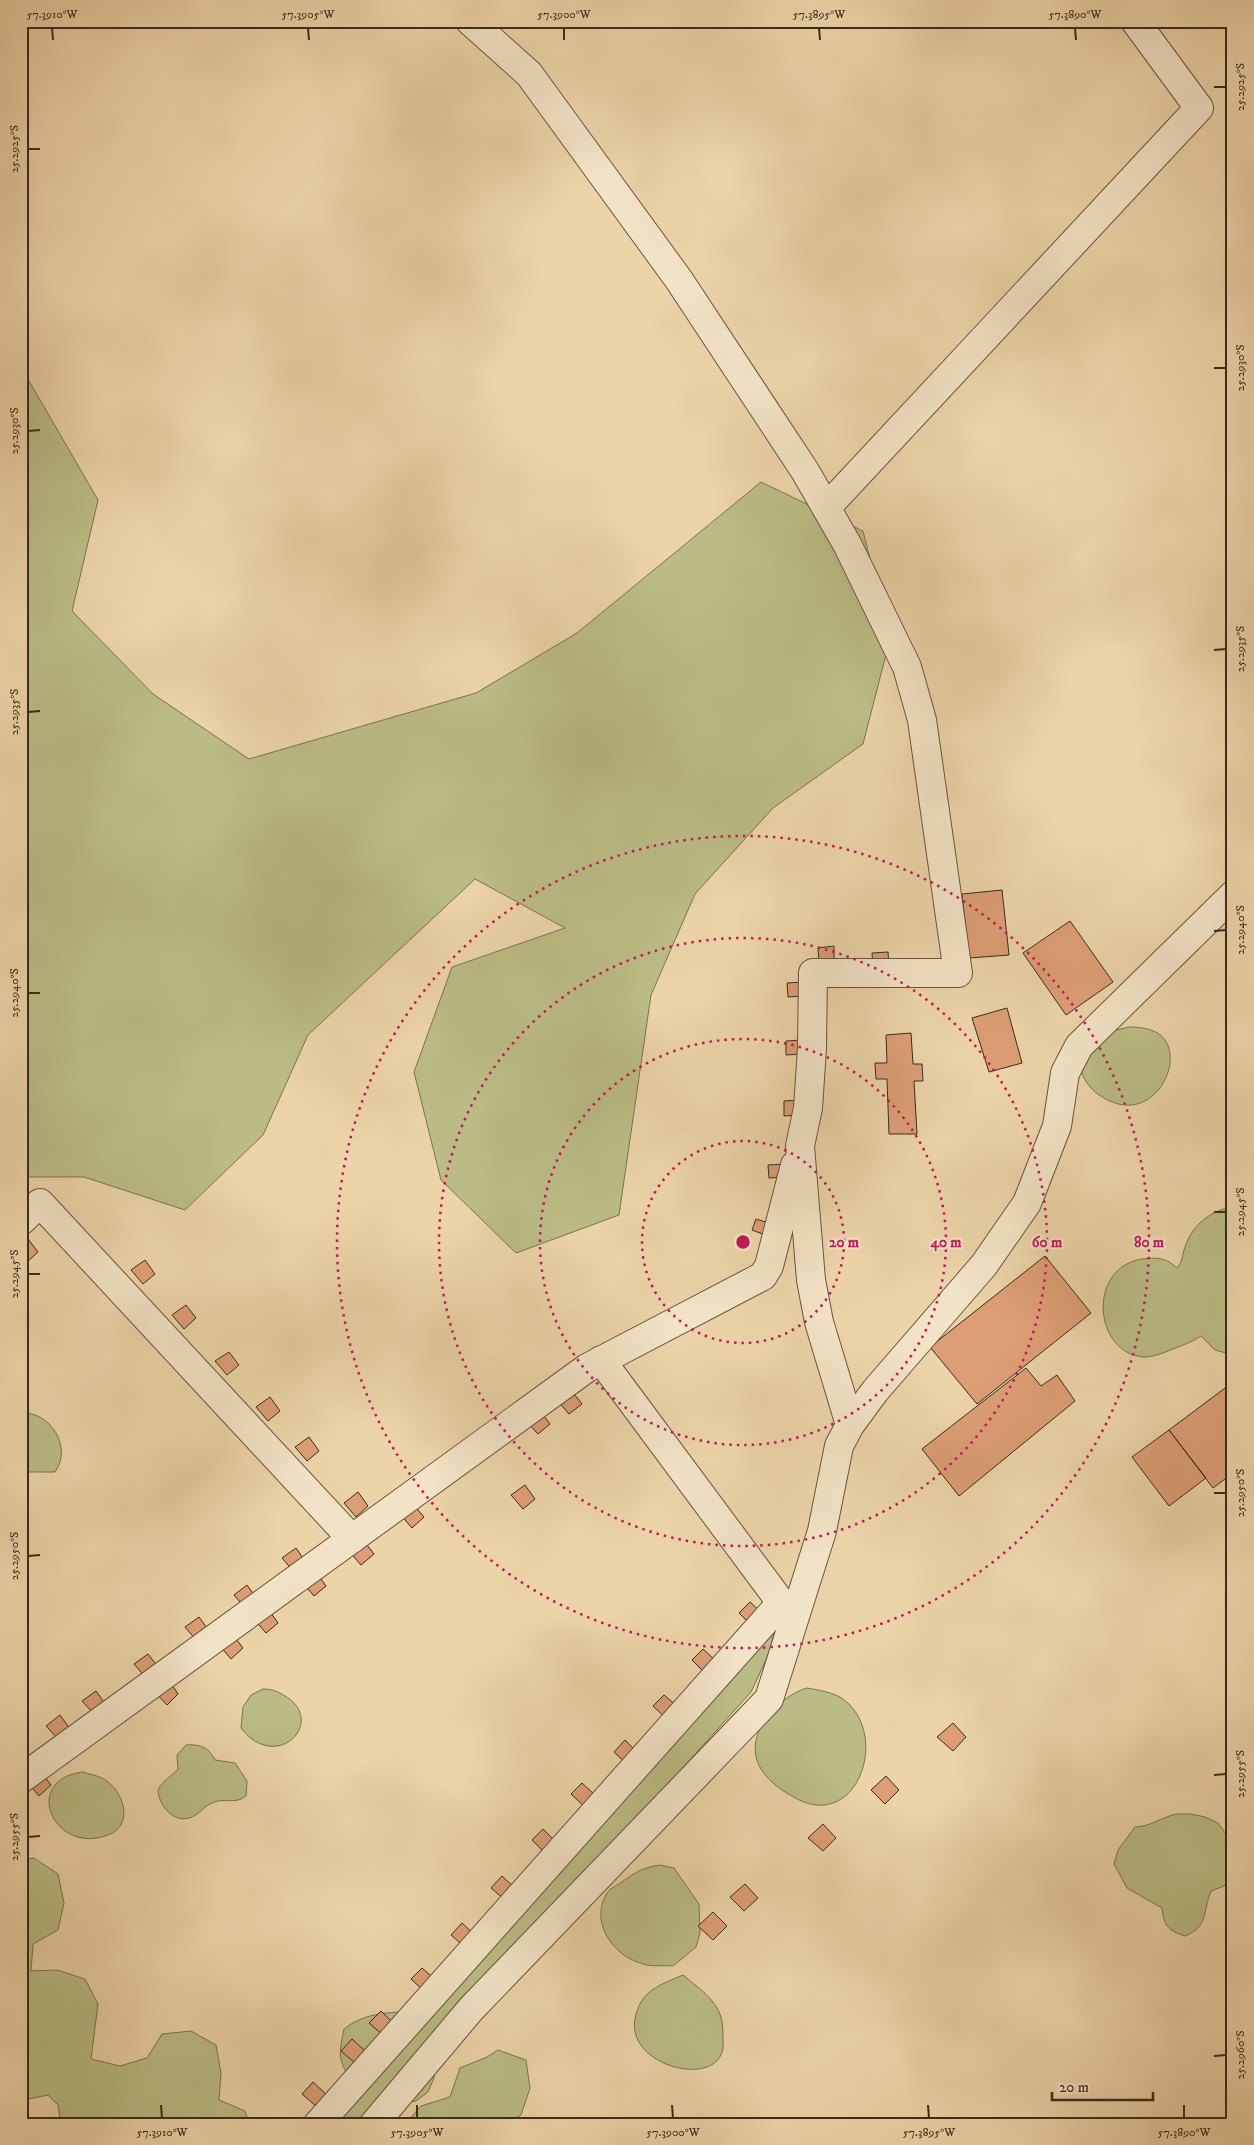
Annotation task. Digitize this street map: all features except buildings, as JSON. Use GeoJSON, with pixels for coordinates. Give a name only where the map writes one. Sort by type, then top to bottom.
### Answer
{"type":"FeatureCollection","features":[{"type":"Feature","properties":{"kind":"lane"},"geometry":{"type":"LineString","coordinates":[[21,1779],[587,1368],[763,1276],[769,1266],[808,1108],[813,973],[958,973],[922,720],[907,667],[827,508],[679,280],[529,74],[470,21]]}},
{"type":"Feature","properties":{"kind":"lane"},"geometry":{"type":"LineString","coordinates":[[827,508],[1199,108],[1135,21]]}},
{"type":"Feature","properties":{"kind":"lane"},"geometry":{"type":"LineString","coordinates":[[374,2124],[471,2009],[769,1699],[787,1611],[822,1532],[839,1446],[850,1425],[875,1391],[984,1265],[1027,1204],[1057,1126],[1065,1073],[1079,1046],[1233,895]]}},
{"type":"Feature","properties":{"kind":"lane"},"geometry":{"type":"LineString","coordinates":[[800,1146],[811,1280],[819,1322],[850,1425]]}},
{"type":"Feature","properties":{"kind":"lane"},"geometry":{"type":"LineString","coordinates":[[21,1222],[40,1203],[352,1539]]}},
{"type":"Feature","properties":{"kind":"lane"},"geometry":{"type":"LineString","coordinates":[[601,1360],[787,1611]]}},
{"type":"Feature","properties":{"kind":"lane"},"geometry":{"type":"LineString","coordinates":[[318,2124],[787,1611]]}},
{"type":"Feature","properties":{"kind":"green space"},"geometry":{"type":"Polygon","coordinates":[[[21,367],[98,500],[72,611],[153,694],[249,759],[476,693],[577,633],[761,482],[863,531],[890,639],[863,744],[773,808],[695,894],[651,995],[619,1215],[516,1253],[441,1180],[414,1072],[452,967],[565,928],[475,879],[308,1035],[263,1135],[185,1210],[84,1177],[21,1177],[21,367]]]}},
{"type":"Feature","properties":{"kind":"green space"},"geometry":{"type":"Polygon","coordinates":[[[1129,1027],[1144,1028],[1159,1034],[1167,1044],[1170,1057],[1168,1071],[1162,1085],[1152,1096],[1138,1104],[1122,1105],[1104,1098],[1095,1092],[1085,1080],[1080,1065],[1108,1032],[1129,1027]]]}},
{"type":"Feature","properties":{"kind":"green space"},"geometry":{"type":"Polygon","coordinates":[[[1223,1209],[1233,1209],[1233,1355],[1215,1350],[1201,1336],[1155,1356],[1144,1357],[1127,1352],[1115,1342],[1107,1327],[1103,1310],[1105,1293],[1112,1278],[1124,1266],[1142,1259],[1161,1259],[1177,1268],[1194,1230],[1203,1220],[1223,1209]]]}},
{"type":"Feature","properties":{"kind":"green space"},"geometry":{"type":"Polygon","coordinates":[[[21,1413],[32,1414],[49,1424],[56,1432],[61,1452],[60,1462],[55,1472],[28,1472],[26,1486],[21,1492],[21,1413]]]}},
{"type":"Feature","properties":{"kind":"green space"},"geometry":{"type":"Polygon","coordinates":[[[775,1626],[770,1651],[751,1692],[427,2052],[434,2064],[434,2078],[428,2092],[416,2101],[403,2103],[362,2124],[329,2124],[353,2082],[344,2068],[341,2057],[340,2051],[344,2029],[370,2016],[399,2012],[775,1626]]]}},
{"type":"Feature","properties":{"kind":"green space"},"geometry":{"type":"Polygon","coordinates":[[[807,1688],[830,1693],[843,1699],[858,1715],[865,1735],[865,1756],[860,1776],[849,1792],[834,1803],[815,1805],[792,1796],[769,1780],[757,1759],[755,1746],[764,1721],[783,1701],[807,1688]]]}},
{"type":"Feature","properties":{"kind":"green space"},"geometry":{"type":"Polygon","coordinates":[[[263,1689],[269,1689],[285,1696],[297,1707],[301,1718],[299,1730],[292,1739],[282,1745],[269,1746],[255,1741],[241,1728],[243,1707],[251,1695],[263,1689]]]}},
{"type":"Feature","properties":{"kind":"green space"},"geometry":{"type":"Polygon","coordinates":[[[186,1745],[195,1745],[207,1749],[215,1760],[235,1763],[247,1781],[246,1796],[234,1801],[216,1801],[189,1818],[177,1818],[172,1815],[161,1801],[158,1790],[178,1769],[177,1755],[186,1745]]]}},
{"type":"Feature","properties":{"kind":"green space"},"geometry":{"type":"Polygon","coordinates":[[[83,1772],[105,1780],[119,1794],[124,1810],[123,1818],[121,1825],[116,1831],[108,1835],[89,1839],[72,1835],[60,1826],[52,1814],[49,1801],[53,1788],[64,1778],[83,1772]]]}},
{"type":"Feature","properties":{"kind":"green space"},"geometry":{"type":"Polygon","coordinates":[[[1176,1814],[1191,1814],[1205,1817],[1218,1823],[1233,1844],[1233,1877],[1224,1886],[1211,1891],[1204,1918],[1198,1928],[1185,1936],[1174,1932],[1165,1923],[1162,1908],[1127,1888],[1114,1864],[1118,1850],[1135,1827],[1176,1814]]]}},
{"type":"Feature","properties":{"kind":"green space"},"geometry":{"type":"Polygon","coordinates":[[[34,1858],[58,1874],[64,1903],[58,1930],[33,1944],[31,1971],[57,1970],[85,1979],[98,2004],[91,2059],[120,2066],[147,2058],[162,2034],[191,2031],[216,2045],[221,2073],[219,2100],[245,2111],[249,2124],[57,2124],[60,2119],[58,2105],[48,2095],[29,2099],[22,2111],[21,2124],[21,1860],[34,1858]]]}},
{"type":"Feature","properties":{"kind":"green space"},"geometry":{"type":"Polygon","coordinates":[[[660,1865],[674,1868],[699,1904],[700,1933],[696,1947],[673,1966],[647,1965],[622,1954],[607,1936],[601,1915],[602,1904],[610,1890],[640,1870],[660,1865]]]}},
{"type":"Feature","properties":{"kind":"green space"},"geometry":{"type":"Polygon","coordinates":[[[683,1975],[715,2004],[722,2023],[723,2040],[721,2056],[711,2065],[695,2069],[678,2068],[660,2062],[646,2051],[636,2037],[635,2019],[641,2002],[646,1995],[666,1982],[683,1975]]]}},
{"type":"Feature","properties":{"kind":"green space"},"geometry":{"type":"Polygon","coordinates":[[[498,2050],[526,2060],[530,2088],[521,2115],[503,2124],[405,2124],[421,2106],[450,2097],[460,2068],[487,2057],[498,2050]]]}}]}
